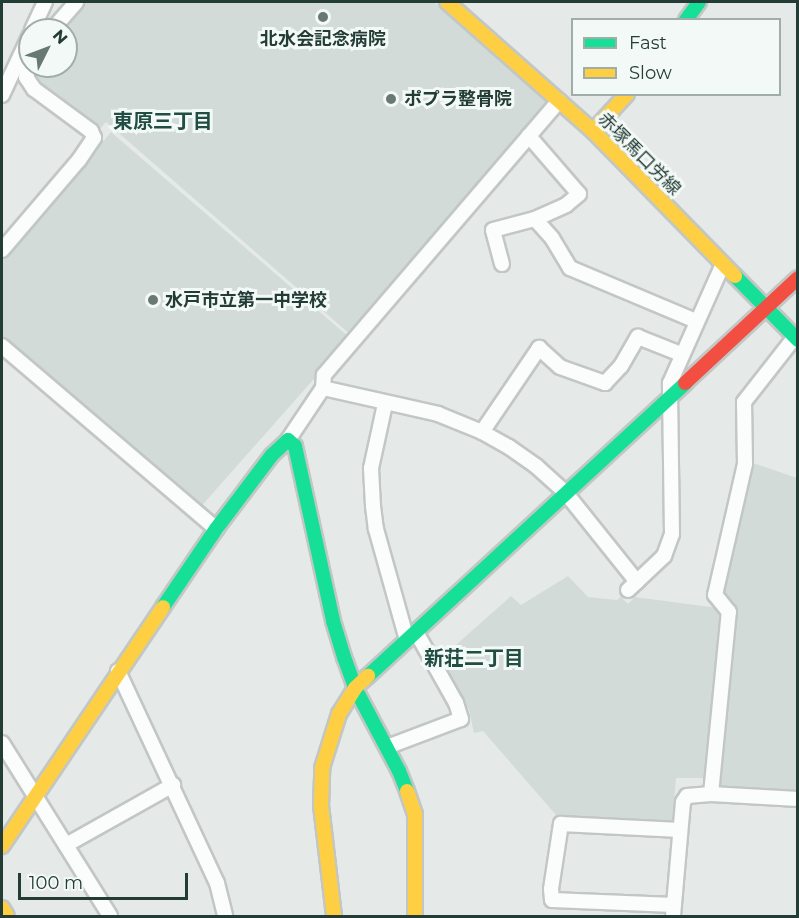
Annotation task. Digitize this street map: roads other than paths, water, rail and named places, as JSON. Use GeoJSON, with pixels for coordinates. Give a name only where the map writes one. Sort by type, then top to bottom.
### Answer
{"type":"FeatureCollection","features":[{"type":"Feature","properties":{"kind":"main road","name":"赤塚馬口労線"},"geometry":{"type":"LineString","coordinates":[[447,2],[593,131],[796,339]]}},
{"type":"Feature","properties":{"kind":"main road"},"geometry":{"type":"LineString","coordinates":[[687,18],[699,2]]}},
{"type":"Feature","properties":{"kind":"main road"},"geometry":{"type":"LineString","coordinates":[[593,131],[625,96]]}},
{"type":"Feature","properties":{"kind":"main road"},"geometry":{"type":"LineString","coordinates":[[334,916],[321,806],[322,768],[339,714],[355,688],[798,278]]}},
{"type":"Feature","properties":{"kind":"main road"},"geometry":{"type":"LineString","coordinates":[[2,846],[216,529],[272,455],[288,440],[296,446],[333,621],[355,688],[387,747],[410,796],[415,813],[415,916]]}},
{"type":"Feature","properties":{"kind":"main road"},"geometry":{"type":"LineString","coordinates":[[2,908],[7,916]]}},
{"type":"Feature","properties":{"kind":"street"},"geometry":{"type":"LineString","coordinates":[[38,18],[45,2]]}},
{"type":"Feature","properties":{"kind":"street"},"geometry":{"type":"LineString","coordinates":[[62,18],[76,2]]}},
{"type":"Feature","properties":{"kind":"street"},"geometry":{"type":"LineString","coordinates":[[2,95],[18,61]]}},
{"type":"Feature","properties":{"kind":"street"},"geometry":{"type":"LineString","coordinates":[[2,250],[58,186],[94,138],[92,131],[34,89],[27,78]]}},
{"type":"Feature","properties":{"kind":"street"},"geometry":{"type":"LineString","coordinates":[[288,440],[323,388],[324,375],[560,101]]}},
{"type":"Feature","properties":{"kind":"street"},"geometry":{"type":"LineString","coordinates":[[502,264],[493,230],[535,219],[566,205],[579,194],[530,136]]}},
{"type":"Feature","properties":{"kind":"street"},"geometry":{"type":"LineString","coordinates":[[535,219],[552,238],[570,268],[696,321]]}},
{"type":"Feature","properties":{"kind":"street"},"geometry":{"type":"LineString","coordinates":[[323,388],[385,404],[438,414],[482,432],[536,466],[565,492],[633,586],[664,556],[672,534],[670,383],[723,264]]}},
{"type":"Feature","properties":{"kind":"street"},"geometry":{"type":"LineString","coordinates":[[482,432],[538,348],[560,367],[605,382],[621,366],[638,337],[681,354]]}},
{"type":"Feature","properties":{"kind":"street"},"geometry":{"type":"LineString","coordinates":[[711,794],[729,612],[715,595],[746,464],[744,402],[796,339]]}},
{"type":"Feature","properties":{"kind":"street"},"geometry":{"type":"LineString","coordinates":[[2,346],[182,503],[216,529]]}},
{"type":"Feature","properties":{"kind":"street"},"geometry":{"type":"LineString","coordinates":[[385,404],[371,468],[376,529],[412,636],[456,703],[461,719],[387,747]]}},
{"type":"Feature","properties":{"kind":"street"},"geometry":{"type":"LineString","coordinates":[[118,671],[173,785],[217,884],[225,916]]}},
{"type":"Feature","properties":{"kind":"street"},"geometry":{"type":"LineString","coordinates":[[2,743],[110,916]]}},
{"type":"Feature","properties":{"kind":"street"},"geometry":{"type":"LineString","coordinates":[[66,845],[173,785]]}},
{"type":"Feature","properties":{"kind":"street"},"geometry":{"type":"LineString","coordinates":[[680,830],[561,824],[550,889],[552,900],[673,911],[683,802],[687,796],[711,794],[798,799]]}},
{"type":"Feature","properties":{"kind":"place","name":"北水会記念病院"},"geometry":{"type":"Point","coordinates":[323,17]}},
{"type":"Feature","properties":{"kind":"place","name":"ポプラ整骨院"},"geometry":{"type":"Point","coordinates":[391,99]}},
{"type":"Feature","properties":{"kind":"place","name":"水戸市立第一中学校"},"geometry":{"type":"Point","coordinates":[153,300]}},
{"type":"Feature","properties":{"kind":"district","name":"東原三丁目"},"geometry":{"type":"Point","coordinates":[163,121]}},
{"type":"Feature","properties":{"kind":"district","name":"新荘二丁目"},"geometry":{"type":"Point","coordinates":[474,658]}}]}
